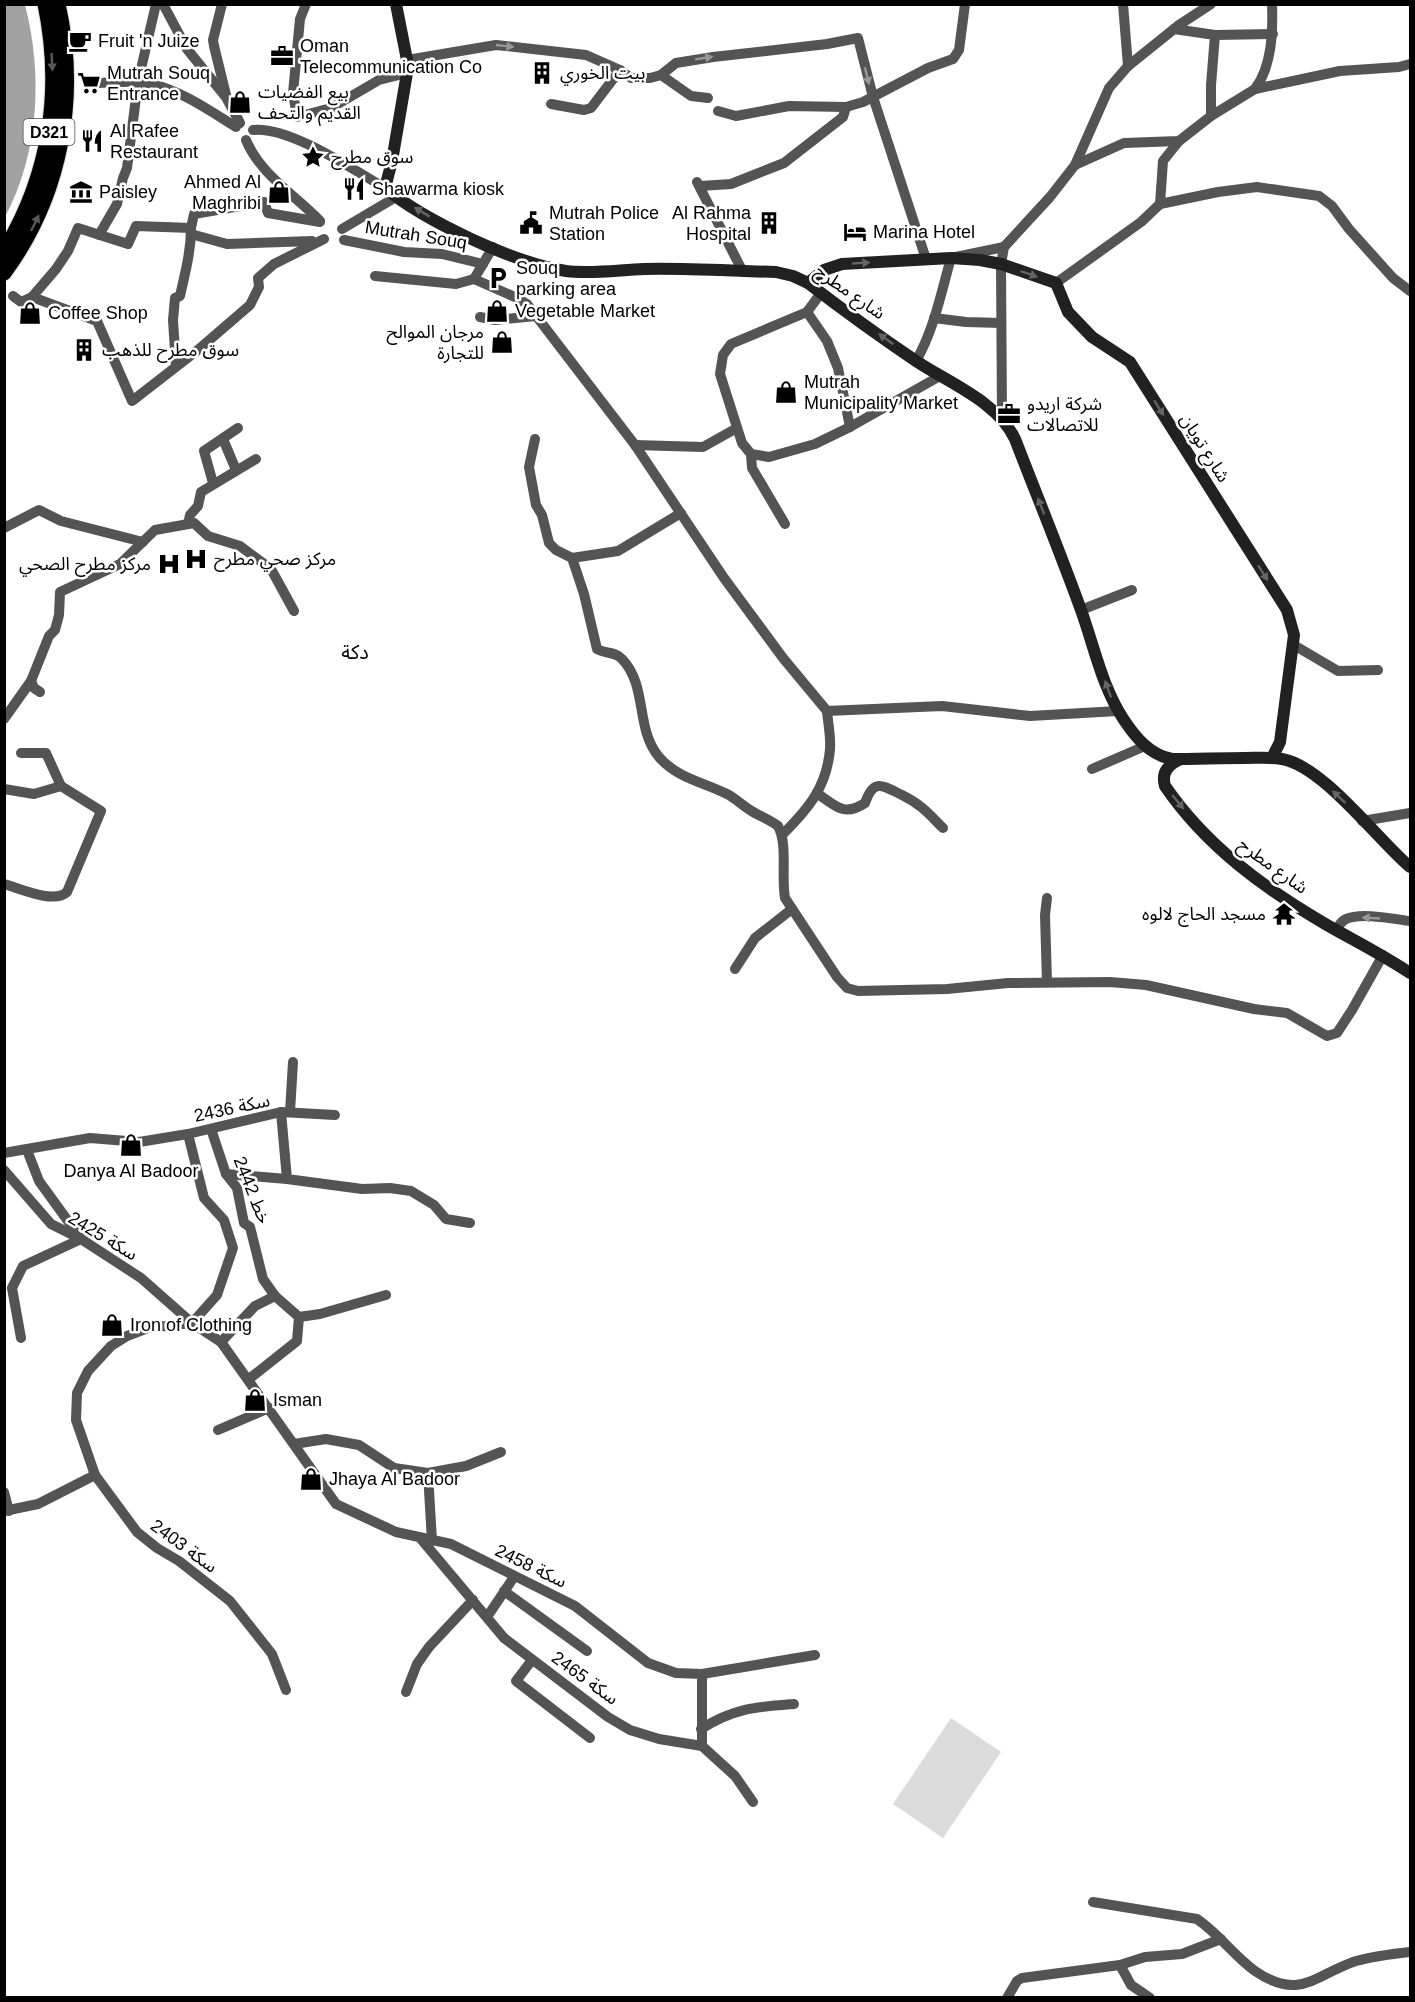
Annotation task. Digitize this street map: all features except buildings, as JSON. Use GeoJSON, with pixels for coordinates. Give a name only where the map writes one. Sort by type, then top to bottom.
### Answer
{"type":"FeatureCollection","features":[{"type":"Feature","properties":{"kind":"main road","name":"D321"},"geometry":{"type":"LineString","coordinates":[[4,251],[24,217],[34,194],[48,144],[53,88],[52,57],[45,4]]}},
{"type":"Feature","properties":{"kind":"main road","name":"D321"},"geometry":{"type":"LineString","coordinates":[[4,273],[43,206],[54,176],[66,116],[68,85],[58,4]]}},
{"type":"Feature","properties":{"kind":"main road"},"geometry":{"type":"LineString","coordinates":[[385,188],[392,161],[407,67],[396,4]]}},
{"type":"Feature","properties":{"kind":"main road","name":"شارع مطرح"},"geometry":{"type":"LineString","coordinates":[[385,188],[396,197],[446,226],[530,261],[567,271],[646,269],[784,273],[808,283],[916,361],[990,408],[1002,419],[1015,439],[1081,610],[1109,691],[1118,711],[1145,746],[1164,757],[1183,759],[1272,758],[1298,764],[1312,772],[1410,867]]}},
{"type":"Feature","properties":{"kind":"main road"},"geometry":{"type":"LineString","coordinates":[[808,283],[824,270],[836,266],[951,258],[1001,264],[1056,283]]}},
{"type":"Feature","properties":{"kind":"main road","name":"شارع تويان"},"geometry":{"type":"LineString","coordinates":[[1056,283],[1068,312],[1092,337],[1130,362],[1287,610],[1294,635],[1280,742],[1272,758]]}},
{"type":"Feature","properties":{"kind":"main road","name":"شارع مطرح"},"geometry":{"type":"LineString","coordinates":[[1183,759],[1170,764],[1166,769],[1164,780],[1168,790],[1199,827],[1237,865],[1336,930],[1383,955],[1410,973]]}},
{"type":"Feature","properties":{"kind":"street"},"geometry":{"type":"LineString","coordinates":[[99,235],[117,204],[123,178],[128,168],[138,82],[156,4]]}},
{"type":"Feature","properties":{"kind":"street"},"geometry":{"type":"LineString","coordinates":[[163,4],[187,49],[227,99]]}},
{"type":"Feature","properties":{"kind":"street"},"geometry":{"type":"LineString","coordinates":[[96,83],[153,84],[182,95],[238,125],[227,99],[213,40],[222,4]]}},
{"type":"Feature","properties":{"kind":"street"},"geometry":{"type":"LineString","coordinates":[[306,4],[300,19],[293,93],[297,117],[331,108],[379,80],[407,67],[496,45],[586,56],[620,70],[632,78],[639,79],[661,75],[676,63],[858,38],[873,97],[926,259]]}},
{"type":"Feature","properties":{"kind":"street"},"geometry":{"type":"LineString","coordinates":[[718,111],[736,116],[789,106],[846,108],[873,97],[928,68],[953,59],[959,50],[965,4]]}},
{"type":"Feature","properties":{"kind":"street"},"geometry":{"type":"LineString","coordinates":[[1124,4],[1128,66]]}},
{"type":"Feature","properties":{"kind":"street"},"geometry":{"type":"LineString","coordinates":[[1002,419],[1001,264],[1004,247],[1050,197],[1075,165],[1109,88],[1128,66],[1210,4]]}},
{"type":"Feature","properties":{"kind":"street"},"geometry":{"type":"LineString","coordinates":[[1160,204],[1163,161],[1179,141],[1254,88],[1262,79],[1273,34],[1272,4]]}},
{"type":"Feature","properties":{"kind":"street"},"geometry":{"type":"LineString","coordinates":[[1174,30],[1215,35],[1273,34]]}},
{"type":"Feature","properties":{"kind":"street"},"geometry":{"type":"LineString","coordinates":[[1211,117],[1210,85],[1215,35]]}},
{"type":"Feature","properties":{"kind":"street"},"geometry":{"type":"LineString","coordinates":[[1254,88],[1340,71],[1399,68],[1410,64]]}},
{"type":"Feature","properties":{"kind":"street"},"geometry":{"type":"LineString","coordinates":[[550,104],[584,110],[591,108],[620,70]]}},
{"type":"Feature","properties":{"kind":"street"},"geometry":{"type":"LineString","coordinates":[[661,75],[690,96],[708,98]]}},
{"type":"Feature","properties":{"kind":"street"},"geometry":{"type":"LineString","coordinates":[[742,272],[698,184],[731,184],[784,163],[843,117],[846,108]]}},
{"type":"Feature","properties":{"kind":"street"},"geometry":{"type":"LineString","coordinates":[[253,130],[263,129],[284,134],[385,188]]}},
{"type":"Feature","properties":{"kind":"street"},"geometry":{"type":"LineString","coordinates":[[176,366],[173,320],[175,298],[180,296],[190,251],[194,214],[264,202],[268,213],[322,224],[277,182],[251,153],[246,140]]}},
{"type":"Feature","properties":{"kind":"street"},"geometry":{"type":"LineString","coordinates":[[1075,165],[1124,143],[1179,141]]}},
{"type":"Feature","properties":{"kind":"street"},"geometry":{"type":"LineString","coordinates":[[1056,283],[1141,222],[1160,204],[1218,192],[1257,187],[1319,196],[1332,206],[1393,278],[1410,291]]}},
{"type":"Feature","properties":{"kind":"street","name":"Mutrah Souq"},"geometry":{"type":"LineString","coordinates":[[396,197],[343,234],[404,252],[442,254],[483,264]]}},
{"type":"Feature","properties":{"kind":"street"},"geometry":{"type":"LineString","coordinates":[[13,296],[21,302],[32,297],[68,251],[78,228],[128,244],[136,226],[191,231],[227,244],[273,244],[321,240],[274,264],[258,278],[259,287],[250,305],[132,401],[97,321],[32,297]]}},
{"type":"Feature","properties":{"kind":"street"},"geometry":{"type":"LineString","coordinates":[[474,279],[493,247]]}},
{"type":"Feature","properties":{"kind":"street"},"geometry":{"type":"LineString","coordinates":[[916,361],[934,318],[951,258],[1004,247]]}},
{"type":"Feature","properties":{"kind":"street"},"geometry":{"type":"LineString","coordinates":[[375,276],[456,284],[474,279],[518,298],[527,304],[537,316],[635,445],[724,578],[783,658],[826,711],[830,748],[826,771],[818,794],[783,834]]}},
{"type":"Feature","properties":{"kind":"street"},"geometry":{"type":"LineString","coordinates":[[785,524],[752,468],[751,454],[742,443],[720,374],[723,355],[731,344],[807,312],[821,293]]}},
{"type":"Feature","properties":{"kind":"street"},"geometry":{"type":"LineString","coordinates":[[807,312],[827,341],[838,368],[850,427]]}},
{"type":"Feature","properties":{"kind":"street"},"geometry":{"type":"LineString","coordinates":[[480,317],[495,320],[537,316]]}},
{"type":"Feature","properties":{"kind":"street"},"geometry":{"type":"LineString","coordinates":[[934,318],[966,322],[1001,322]]}},
{"type":"Feature","properties":{"kind":"street"},"geometry":{"type":"LineString","coordinates":[[751,454],[769,457],[815,444],[940,376]]}},
{"type":"Feature","properties":{"kind":"street"},"geometry":{"type":"LineString","coordinates":[[635,445],[704,447],[737,428]]}},
{"type":"Feature","properties":{"kind":"street"},"geometry":{"type":"LineString","coordinates":[[213,483],[204,451],[238,429]]}},
{"type":"Feature","properties":{"kind":"street"},"geometry":{"type":"LineString","coordinates":[[223,439],[236,470]]}},
{"type":"Feature","properties":{"kind":"street"},"geometry":{"type":"LineString","coordinates":[[535,440],[529,467],[536,505],[544,520],[549,543],[556,550],[572,558],[618,551],[681,513]]}},
{"type":"Feature","properties":{"kind":"street"},"geometry":{"type":"LineString","coordinates":[[188,524],[190,515],[198,506],[201,492],[256,459]]}},
{"type":"Feature","properties":{"kind":"street"},"geometry":{"type":"LineString","coordinates":[[4,528],[39,510],[61,522],[143,542]]}},
{"type":"Feature","properties":{"kind":"street"},"geometry":{"type":"LineString","coordinates":[[4,719],[31,681],[49,636],[55,630],[59,615],[60,592],[120,564],[155,530],[194,523],[208,536],[240,546],[271,569],[294,611]]}},
{"type":"Feature","properties":{"kind":"street"},"geometry":{"type":"LineString","coordinates":[[572,558],[584,594],[594,644],[601,652],[613,653],[622,658],[628,668],[636,684],[649,742],[659,757],[676,773],[728,795],[751,811],[771,820],[783,834],[785,898],[847,988],[858,991],[925,989],[1047,982],[1110,982],[1146,985],[1254,1009],[1287,1013],[1328,1036],[1332,1036],[1352,1010],[1383,955]]}},
{"type":"Feature","properties":{"kind":"street"},"geometry":{"type":"LineString","coordinates":[[1081,610],[1132,590]]}},
{"type":"Feature","properties":{"kind":"street"},"geometry":{"type":"LineString","coordinates":[[1292,645],[1338,671],[1378,670]]}},
{"type":"Feature","properties":{"kind":"street"},"geometry":{"type":"LineString","coordinates":[[31,681],[34,688],[40,692]]}},
{"type":"Feature","properties":{"kind":"street"},"geometry":{"type":"LineString","coordinates":[[826,711],[942,706],[1029,716],[1118,711]]}},
{"type":"Feature","properties":{"kind":"street"},"geometry":{"type":"LineString","coordinates":[[1092,769],[1145,746]]}},
{"type":"Feature","properties":{"kind":"street"},"geometry":{"type":"LineString","coordinates":[[4,885],[53,897],[63,896],[67,892],[101,811],[61,786],[46,753],[21,753]]}},
{"type":"Feature","properties":{"kind":"street"},"geometry":{"type":"LineString","coordinates":[[4,789],[34,794],[61,786]]}},
{"type":"Feature","properties":{"kind":"street"},"geometry":{"type":"LineString","coordinates":[[818,794],[844,810],[850,811],[865,803],[869,792],[876,787],[885,786],[918,802],[943,828]]}},
{"type":"Feature","properties":{"kind":"street"},"geometry":{"type":"LineString","coordinates":[[1362,821],[1410,813]]}},
{"type":"Feature","properties":{"kind":"street"},"geometry":{"type":"LineString","coordinates":[[1047,898],[1045,915],[1047,982]]}},
{"type":"Feature","properties":{"kind":"street"},"geometry":{"type":"LineString","coordinates":[[735,969],[755,938],[792,909]]}},
{"type":"Feature","properties":{"kind":"street"},"geometry":{"type":"LineString","coordinates":[[1336,930],[1348,918],[1410,921]]}},
{"type":"Feature","properties":{"kind":"street"},"geometry":{"type":"LineString","coordinates":[[293,1062],[286,1112],[335,1115]]}},
{"type":"Feature","properties":{"kind":"street","name":"سكة 2436"},"geometry":{"type":"LineString","coordinates":[[4,1153],[90,1138],[139,1142],[188,1134],[286,1112],[287,1179]]}},
{"type":"Feature","properties":{"kind":"street","name":"2442 خط"},"geometry":{"type":"LineString","coordinates":[[211,1129],[226,1174],[237,1188],[244,1224],[250,1227],[263,1279],[275,1296]]}},
{"type":"Feature","properties":{"kind":"street"},"geometry":{"type":"LineString","coordinates":[[188,1134],[204,1198],[224,1220],[233,1248],[217,1294],[192,1323]]}},
{"type":"Feature","properties":{"kind":"street"},"geometry":{"type":"LineString","coordinates":[[21,1338],[12,1288],[23,1266],[81,1239],[39,1181],[27,1150]]}},
{"type":"Feature","properties":{"kind":"street","name":"سكة 2425"},"geometry":{"type":"LineString","coordinates":[[4,1170],[51,1224],[81,1239],[141,1278],[192,1323]]}},
{"type":"Feature","properties":{"kind":"street"},"geometry":{"type":"LineString","coordinates":[[226,1174],[287,1179],[362,1190],[390,1188],[411,1191],[434,1205],[447,1219],[470,1223]]}},
{"type":"Feature","properties":{"kind":"street"},"geometry":{"type":"LineString","coordinates":[[221,1342],[255,1306],[275,1296],[299,1317],[320,1314],[386,1295]]}},
{"type":"Feature","properties":{"kind":"street"},"geometry":{"type":"LineString","coordinates":[[249,1379],[297,1341],[299,1317]]}},
{"type":"Feature","properties":{"kind":"street","name":"سكة 2458"},"geometry":{"type":"LineString","coordinates":[[192,1323],[221,1342],[336,1504],[396,1532],[451,1544],[575,1606],[648,1664],[676,1672],[702,1674],[815,1655]]}},
{"type":"Feature","properties":{"kind":"street","name":"سكة 2403"},"geometry":{"type":"LineString","coordinates":[[192,1323],[148,1328],[127,1336],[111,1346],[88,1371],[77,1393],[76,1420],[95,1476],[136,1532],[157,1548],[180,1560],[230,1601],[272,1654],[286,1690]]}},
{"type":"Feature","properties":{"kind":"street"},"geometry":{"type":"LineString","coordinates":[[218,1430],[269,1408]]}},
{"type":"Feature","properties":{"kind":"street"},"geometry":{"type":"LineString","coordinates":[[294,1444],[326,1439],[359,1445],[394,1468],[428,1473],[466,1466],[501,1452]]}},
{"type":"Feature","properties":{"kind":"street"},"geometry":{"type":"LineString","coordinates":[[427,1540],[428,1473]]}},
{"type":"Feature","properties":{"kind":"street"},"geometry":{"type":"LineString","coordinates":[[4,1492],[6,1512],[38,1504],[95,1476]]}},
{"type":"Feature","properties":{"kind":"street","name":"سكة 2465"},"geometry":{"type":"LineString","coordinates":[[427,1540],[504,1638],[532,1660],[630,1730],[659,1739],[702,1746]]}},
{"type":"Feature","properties":{"kind":"street"},"geometry":{"type":"LineString","coordinates":[[488,1617],[514,1577]]}},
{"type":"Feature","properties":{"kind":"street"},"geometry":{"type":"LineString","coordinates":[[504,1591],[587,1651]]}},
{"type":"Feature","properties":{"kind":"street"},"geometry":{"type":"LineString","coordinates":[[406,1692],[417,1664],[473,1600]]}},
{"type":"Feature","properties":{"kind":"street"},"geometry":{"type":"LineString","coordinates":[[532,1660],[516,1682],[590,1738]]}},
{"type":"Feature","properties":{"kind":"street"},"geometry":{"type":"LineString","coordinates":[[702,1674],[702,1746],[735,1776],[753,1802]]}},
{"type":"Feature","properties":{"kind":"street"},"geometry":{"type":"LineString","coordinates":[[701,1729],[720,1717],[744,1708],[794,1704]]}},
{"type":"Feature","properties":{"kind":"street"},"geometry":{"type":"LineString","coordinates":[[1093,1902],[1197,1919],[1254,1971],[1287,1986],[1305,1988],[1355,1962],[1410,1952]]}},
{"type":"Feature","properties":{"kind":"street"},"geometry":{"type":"LineString","coordinates":[[1006,1998],[1017,1981],[1023,1978],[1120,1965],[1144,1957],[1182,1954],[1221,1939]]}},
{"type":"Feature","properties":{"kind":"street"},"geometry":{"type":"LineString","coordinates":[[1120,1965],[1131,1985],[1150,1998]]}},
{"type":"Feature","properties":{"kind":"shaded area"},"geometry":{"type":"Polygon","coordinates":[[[5,4],[25,5],[31,31],[36,86],[35,113],[25,167],[5,217],[5,4]]]}},
{"type":"Feature","properties":{"kind":"shaded area"},"geometry":{"type":"Polygon","coordinates":[[[951,1718],[1001,1752],[943,1838],[893,1804],[951,1718]]]}},
{"type":"Feature","properties":{"kind":"place","name":"Fruit 'n Juize"},"geometry":{"type":"Point","coordinates":[80,41]}},
{"type":"Feature","properties":{"kind":"place","name":"Oman Telecommunication Co"},"geometry":{"type":"Point","coordinates":[282,56]}},
{"type":"Feature","properties":{"kind":"place","name":"بيت الخوري"},"geometry":{"type":"Point","coordinates":[542,73]}},
{"type":"Feature","properties":{"kind":"place","name":"Mutrah Souq Entrance"},"geometry":{"type":"Point","coordinates":[89,83]}},
{"type":"Feature","properties":{"kind":"place","name":"بيع الفضيات القديم والتحف"},"geometry":{"type":"Point","coordinates":[240,102]}},
{"type":"Feature","properties":{"kind":"place","name":"Al Rafee Restaurant"},"geometry":{"type":"Point","coordinates":[92,141]}},
{"type":"Feature","properties":{"kind":"place","name":"سوق مطرح"},"geometry":{"type":"Point","coordinates":[313,157]}},
{"type":"Feature","properties":{"kind":"place","name":"Shawarma kiosk"},"geometry":{"type":"Point","coordinates":[354,189]}},
{"type":"Feature","properties":{"kind":"place","name":"Paisley"},"geometry":{"type":"Point","coordinates":[81,192]}},
{"type":"Feature","properties":{"kind":"place","name":"Ahmed Al Maghribi"},"geometry":{"type":"Point","coordinates":[279,192]}},
{"type":"Feature","properties":{"kind":"place","name":"Mutrah Police Station"},"geometry":{"type":"Point","coordinates":[531,223]}},
{"type":"Feature","properties":{"kind":"place","name":"Al Rahma Hospital"},"geometry":{"type":"Point","coordinates":[769,223]}},
{"type":"Feature","properties":{"kind":"place","name":"Marina Hotel"},"geometry":{"type":"Point","coordinates":[855,232]}},
{"type":"Feature","properties":{"kind":"place","name":"Souq parking area"},"geometry":{"type":"Point","coordinates":[498,278]}},
{"type":"Feature","properties":{"kind":"place","name":"Vegetable Market"},"geometry":{"type":"Point","coordinates":[497,311]}},
{"type":"Feature","properties":{"kind":"place","name":"Coffee Shop"},"geometry":{"type":"Point","coordinates":[30,313]}},
{"type":"Feature","properties":{"kind":"place","name":"مرجان الموالح للتجارة"},"geometry":{"type":"Point","coordinates":[502,342]}},
{"type":"Feature","properties":{"kind":"place","name":"سوق مطرح للذهب"},"geometry":{"type":"Point","coordinates":[84,350]}},
{"type":"Feature","properties":{"kind":"place","name":"Mutrah Municipality Market"},"geometry":{"type":"Point","coordinates":[786,392]}},
{"type":"Feature","properties":{"kind":"place","name":"شركة اريدو للاتصالات"},"geometry":{"type":"Point","coordinates":[1009,414]}},
{"type":"Feature","properties":{"kind":"place","name":"مركز صحي مطرح"},"geometry":{"type":"Point","coordinates":[196,559]}},
{"type":"Feature","properties":{"kind":"place","name":"مركز مطرح الصحي"},"geometry":{"type":"Point","coordinates":[169,564]}},
{"type":"Feature","properties":{"kind":"place","name":"مسجد الحاج لالوه"},"geometry":{"type":"Point","coordinates":[1284,914]}},
{"type":"Feature","properties":{"kind":"place","name":"Danya Al Badoor"},"geometry":{"type":"Point","coordinates":[131,1145]}},
{"type":"Feature","properties":{"kind":"place","name":"Iron of Clothing"},"geometry":{"type":"Point","coordinates":[112,1325]}},
{"type":"Feature","properties":{"kind":"place","name":"Isman"},"geometry":{"type":"Point","coordinates":[255,1400]}},
{"type":"Feature","properties":{"kind":"place","name":"Jhaya Al Badoor"},"geometry":{"type":"Point","coordinates":[311,1479]}},
{"type":"Feature","properties":{"kind":"district","name":"دكة"},"geometry":{"type":"Point","coordinates":[355,652]}}]}
